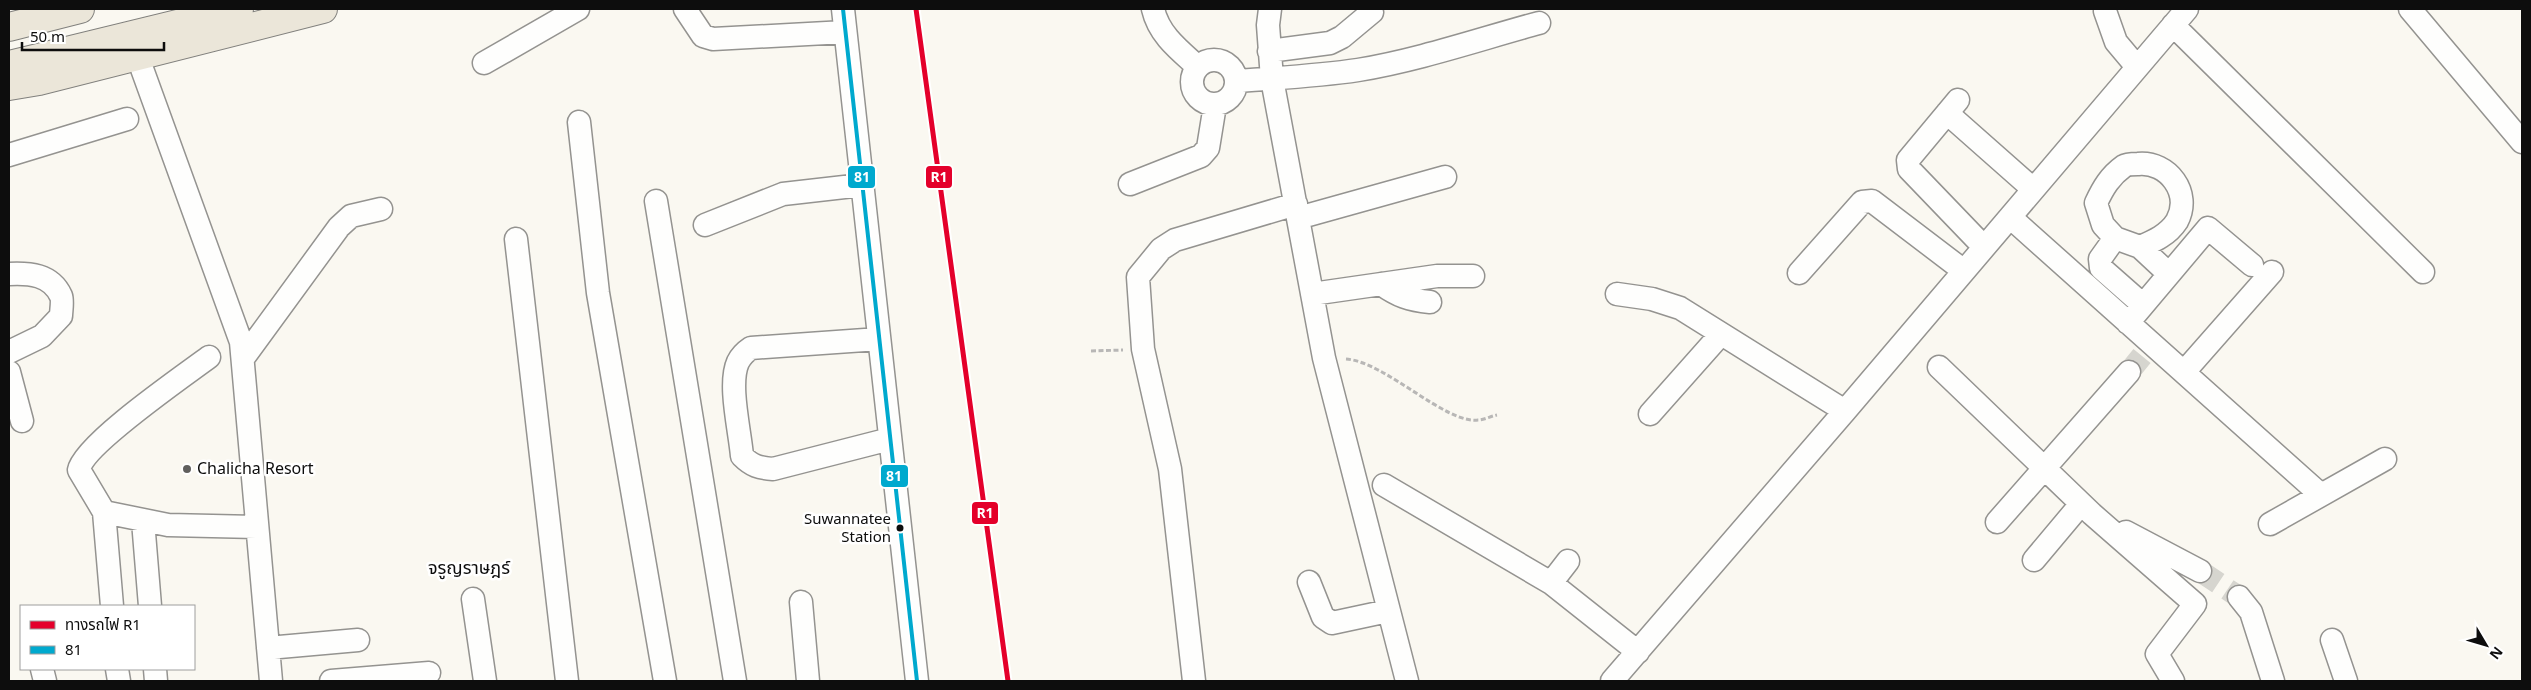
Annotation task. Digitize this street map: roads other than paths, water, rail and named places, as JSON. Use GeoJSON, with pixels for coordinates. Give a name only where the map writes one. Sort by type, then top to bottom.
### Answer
{"type":"FeatureCollection","features":[{"type":"Feature","properties":{"kind":"main road"},"geometry":{"type":"LineString","coordinates":[[9,28],[80,9]]}},
{"type":"Feature","properties":{"kind":"main road"},"geometry":{"type":"LineString","coordinates":[[9,65],[239,9]]}},
{"type":"Feature","properties":{"kind":"main road"},"geometry":{"type":"LineString","coordinates":[[9,86],[39,81],[323,9]]}},
{"type":"Feature","properties":{"kind":"street"},"geometry":{"type":"LineString","coordinates":[[484,63],[578,9]]}},
{"type":"Feature","properties":{"kind":"street"},"geometry":{"type":"LineString","coordinates":[[685,9],[703,36],[713,39],[845,32]]}},
{"type":"Feature","properties":{"kind":"street"},"geometry":{"type":"LineString","coordinates":[[843,9],[917,681]]}},
{"type":"Feature","properties":{"kind":"street"},"geometry":{"type":"LineString","coordinates":[[1153,9],[1162,32],[1198,66]]}},
{"type":"Feature","properties":{"kind":"street"},"geometry":{"type":"LineString","coordinates":[[1270,9],[1269,51],[1272,79],[1324,358],[1407,681]]}},
{"type":"Feature","properties":{"kind":"street"},"geometry":{"type":"LineString","coordinates":[[2410,9],[2522,142]]}},
{"type":"Feature","properties":{"kind":"street"},"geometry":{"type":"LineString","coordinates":[[2105,11],[2116,42],[2137,67]]}},
{"type":"Feature","properties":{"kind":"street"},"geometry":{"type":"LineString","coordinates":[[1269,51],[1330,43],[1342,37],[1372,12]]}},
{"type":"Feature","properties":{"kind":"street"},"geometry":{"type":"LineString","coordinates":[[1612,681],[1845,411],[2180,17],[2423,272]]}},
{"type":"Feature","properties":{"kind":"street"},"geometry":{"type":"LineString","coordinates":[[1237,81],[1360,70],[1445,49],[1539,22]]}},
{"type":"Feature","properties":{"kind":"street"},"geometry":{"type":"LineString","coordinates":[[137,55],[238,330],[244,357],[256,526],[271,681]]}},
{"type":"Feature","properties":{"kind":"street"},"geometry":{"type":"LineString","coordinates":[[1214,59],[1222,61],[1235,73],[1237,81],[1236,90],[1231,98],[1215,104],[1206,103],[1193,91],[1193,74],[1198,66],[1214,59]]}},
{"type":"Feature","properties":{"kind":"street"},"geometry":{"type":"LineString","coordinates":[[1130,184],[1201,156],[1208,148],[1215,104]]}},
{"type":"Feature","properties":{"kind":"street"},"geometry":{"type":"LineString","coordinates":[[1984,247],[1909,169],[1908,160],[1952,106],[2033,189]]}},
{"type":"Feature","properties":{"kind":"street"},"geometry":{"type":"LineString","coordinates":[[9,155],[127,120]]}},
{"type":"Feature","properties":{"kind":"street"},"geometry":{"type":"LineString","coordinates":[[579,122],[598,293],[665,681]]}},
{"type":"Feature","properties":{"kind":"street"},"geometry":{"type":"LineString","coordinates":[[2140,247],[2162,237],[2176,221],[2182,206],[2175,178],[2159,165],[2144,163],[2125,165],[2106,182],[2096,203],[2103,225],[2115,238],[2140,247],[2169,274]]}},
{"type":"Feature","properties":{"kind":"street"},"geometry":{"type":"LineString","coordinates":[[1194,681],[1170,469],[1143,349],[1138,277],[1160,249],[1175,240],[1445,177]]}},
{"type":"Feature","properties":{"kind":"street"},"geometry":{"type":"LineString","coordinates":[[705,225],[783,194],[862,185]]}},
{"type":"Feature","properties":{"kind":"street"},"geometry":{"type":"LineString","coordinates":[[656,201],[735,681]]}},
{"type":"Feature","properties":{"kind":"street"},"geometry":{"type":"LineString","coordinates":[[1799,274],[1862,202],[1872,201],[1964,271]]}},
{"type":"Feature","properties":{"kind":"street"},"geometry":{"type":"LineString","coordinates":[[244,357],[339,227],[351,216],[381,209]]}},
{"type":"Feature","properties":{"kind":"street"},"geometry":{"type":"LineString","coordinates":[[2010,217],[2128,323],[2141,357],[2184,372],[2321,495]]}},
{"type":"Feature","properties":{"kind":"street"},"geometry":{"type":"LineString","coordinates":[[2128,323],[2208,228],[2262,269],[2184,372]]}},
{"type":"Feature","properties":{"kind":"street"},"geometry":{"type":"LineString","coordinates":[[2115,238],[2100,259],[2101,268],[2143,305]]}},
{"type":"Feature","properties":{"kind":"street"},"geometry":{"type":"LineString","coordinates":[[516,239],[567,681]]}},
{"type":"Feature","properties":{"kind":"street"},"geometry":{"type":"LineString","coordinates":[[9,274],[33,273],[51,283],[61,297],[61,316],[42,336],[9,352]]}},
{"type":"Feature","properties":{"kind":"street"},"geometry":{"type":"LineString","coordinates":[[1312,294],[1437,276],[1473,276]]}},
{"type":"Feature","properties":{"kind":"street"},"geometry":{"type":"LineString","coordinates":[[1382,284],[1397,296],[1410,300],[1430,302]]}},
{"type":"Feature","properties":{"kind":"street"},"geometry":{"type":"LineString","coordinates":[[1617,294],[1652,299],[1680,308],[1845,411]]}},
{"type":"Feature","properties":{"kind":"street"},"geometry":{"type":"LineString","coordinates":[[1650,414],[1721,334]]}},
{"type":"Feature","properties":{"kind":"street"},"geometry":{"type":"LineString","coordinates":[[879,339],[751,348],[747,351],[737,363],[734,379],[742,456],[749,464],[773,470],[890,439]]}},
{"type":"Feature","properties":{"kind":"street"},"geometry":{"type":"LineString","coordinates":[[112,605],[104,512],[79,470],[80,464],[98,445],[157,394],[209,357]]}},
{"type":"Feature","properties":{"kind":"street"},"geometry":{"type":"LineString","coordinates":[[1997,522],[2141,357]]}},
{"type":"Feature","properties":{"kind":"street"},"geometry":{"type":"LineString","coordinates":[[1939,368],[2086,509],[2195,604],[2157,654],[2173,681]]}},
{"type":"Feature","properties":{"kind":"street"},"geometry":{"type":"LineString","coordinates":[[9,372],[22,421]]}},
{"type":"Feature","properties":{"kind":"street"},"geometry":{"type":"LineString","coordinates":[[2270,524],[2385,458]]}},
{"type":"Feature","properties":{"kind":"street"},"geometry":{"type":"LineString","coordinates":[[1384,485],[1551,583],[1638,652]]}},
{"type":"Feature","properties":{"kind":"street"},"geometry":{"type":"LineString","coordinates":[[2034,560],[2086,509]]}},
{"type":"Feature","properties":{"kind":"street"},"geometry":{"type":"LineString","coordinates":[[2086,509],[2200,571]]}},
{"type":"Feature","properties":{"kind":"street"},"geometry":{"type":"LineString","coordinates":[[104,512],[168,525],[256,526]]}},
{"type":"Feature","properties":{"kind":"street"},"geometry":{"type":"LineString","coordinates":[[143,521],[150,605]]}},
{"type":"Feature","properties":{"kind":"street"},"geometry":{"type":"LineString","coordinates":[[1551,583],[1568,561]]}},
{"type":"Feature","properties":{"kind":"street"},"geometry":{"type":"LineString","coordinates":[[1309,582],[1323,617],[1332,622],[1388,611]]}},
{"type":"Feature","properties":{"kind":"street"},"geometry":{"type":"LineString","coordinates":[[2240,597],[2251,612],[2273,681]]}},
{"type":"Feature","properties":{"kind":"street"},"geometry":{"type":"LineString","coordinates":[[473,598],[485,681]]}},
{"type":"Feature","properties":{"kind":"street"},"geometry":{"type":"LineString","coordinates":[[801,602],[808,681]]}},
{"type":"Feature","properties":{"kind":"street"},"geometry":{"type":"LineString","coordinates":[[268,648],[358,640]]}},
{"type":"Feature","properties":{"kind":"street"},"geometry":{"type":"LineString","coordinates":[[2332,640],[2346,681]]}},
{"type":"Feature","properties":{"kind":"street"},"geometry":{"type":"LineString","coordinates":[[331,681],[429,673]]}},
{"type":"Feature","properties":{"kind":"tunnel"},"geometry":{"type":"LineString","coordinates":[[2129,372],[2142,356]]}},
{"type":"Feature","properties":{"kind":"tunnel"},"geometry":{"type":"LineString","coordinates":[[2200,571],[2239,597]]}},
{"type":"Feature","properties":{"kind":"rail line","name":"R1"},"geometry":{"type":"LineString","coordinates":[[916,9],[1008,681]]}},
{"type":"Feature","properties":{"kind":"place","name":"Chalicha Resort"},"geometry":{"type":"Point","coordinates":[187,469]}},
{"type":"Feature","properties":{"kind":"place","name":"Suwannatee Station"},"geometry":{"type":"Point","coordinates":[900,528]}},
{"type":"Feature","properties":{"kind":"district","name":"จรูญราษฎร์"},"geometry":{"type":"Point","coordinates":[469,568]}}]}
